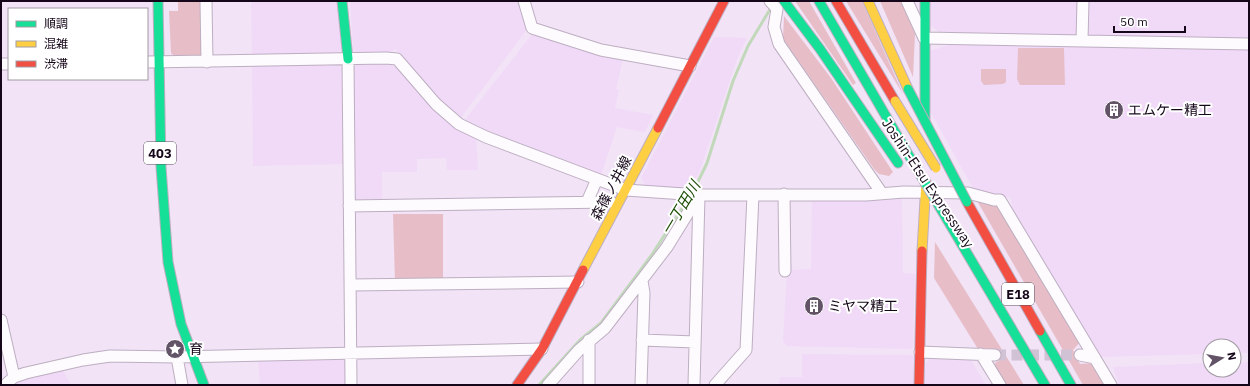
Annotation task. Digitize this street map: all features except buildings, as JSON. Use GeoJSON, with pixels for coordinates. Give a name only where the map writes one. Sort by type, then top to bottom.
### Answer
{"type":"FeatureCollection","features":[{"type":"Feature","properties":{"kind":"main road"},"geometry":{"type":"LineString","coordinates":[[158,1],[159,77],[167,106],[168,200],[163,229],[172,286],[190,356],[204,385]]}},
{"type":"Feature","properties":{"kind":"main road"},"geometry":{"type":"LineString","coordinates":[[342,1],[348,59]]}},
{"type":"Feature","properties":{"kind":"main road","name":"森篠ノ井線"},"geometry":{"type":"LineString","coordinates":[[517,385],[542,349],[724,1]]}},
{"type":"Feature","properties":{"kind":"main road","name":"Joshin-Etsu Expressway"},"geometry":{"type":"LineString","coordinates":[[819,1],[905,149],[939,221],[1041,385]]}},
{"type":"Feature","properties":{"kind":"main road","name":"Joshin-Etsu Expressway"},"geometry":{"type":"LineString","coordinates":[[836,1],[942,178],[964,205],[1071,385]]}},
{"type":"Feature","properties":{"kind":"main road","name":"Joshin-Etsu Expressway"},"geometry":{"type":"LineString","coordinates":[[868,1],[908,89],[964,205],[1066,385]]}},
{"type":"Feature","properties":{"kind":"main road"},"geometry":{"type":"LineString","coordinates":[[919,385],[922,216],[926,192],[925,1]]}},
{"type":"Feature","properties":{"kind":"main road","name":"Joshin-Etsu Expressway"},"geometry":{"type":"LineString","coordinates":[[776,3],[794,13],[900,166]]}},
{"type":"Feature","properties":{"kind":"main road","name":"Joshin-Etsu Expressway"},"geometry":{"type":"LineString","coordinates":[[911,182],[939,221],[1045,385]]}},
{"type":"Feature","properties":{"kind":"street"},"geometry":{"type":"LineString","coordinates":[[206,1],[207,62]]}},
{"type":"Feature","properties":{"kind":"street"},"geometry":{"type":"LineString","coordinates":[[524,1],[532,28],[601,50],[690,66]]}},
{"type":"Feature","properties":{"kind":"street"},"geometry":{"type":"LineString","coordinates":[[907,1],[924,38],[1249,44]]}},
{"type":"Feature","properties":{"kind":"street"},"geometry":{"type":"LineString","coordinates":[[1082,40],[1083,1]]}},
{"type":"Feature","properties":{"kind":"street"},"geometry":{"type":"LineString","coordinates":[[776,3],[774,27],[779,44],[881,192]]}},
{"type":"Feature","properties":{"kind":"street"},"geometry":{"type":"LineString","coordinates":[[148,62],[386,58],[397,60],[436,104],[459,124],[486,137],[626,190],[695,195],[866,194],[881,192],[968,193],[994,200],[1000,200],[1111,385]]}},
{"type":"Feature","properties":{"kind":"street"},"geometry":{"type":"LineString","coordinates":[[348,59],[351,385]]}},
{"type":"Feature","properties":{"kind":"street"},"geometry":{"type":"LineString","coordinates":[[587,202],[597,179]]}},
{"type":"Feature","properties":{"kind":"street"},"geometry":{"type":"LineString","coordinates":[[784,194],[785,271]]}},
{"type":"Feature","properties":{"kind":"street"},"geometry":{"type":"LineString","coordinates":[[548,385],[589,340],[605,328],[642,281],[667,247],[695,195]]}},
{"type":"Feature","properties":{"kind":"street"},"geometry":{"type":"LineString","coordinates":[[694,385],[695,195]]}},
{"type":"Feature","properties":{"kind":"street"},"geometry":{"type":"LineString","coordinates":[[715,385],[746,350],[753,195]]}},
{"type":"Feature","properties":{"kind":"street"},"geometry":{"type":"LineString","coordinates":[[349,206],[611,202]]}},
{"type":"Feature","properties":{"kind":"street"},"geometry":{"type":"LineString","coordinates":[[641,385],[644,293],[642,281]]}},
{"type":"Feature","properties":{"kind":"street"},"geometry":{"type":"LineString","coordinates":[[350,285],[578,282]]}},
{"type":"Feature","properties":{"kind":"street"},"geometry":{"type":"LineString","coordinates":[[1,320],[14,377]]}},
{"type":"Feature","properties":{"kind":"street"},"geometry":{"type":"LineString","coordinates":[[589,340],[589,385]]}},
{"type":"Feature","properties":{"kind":"street"},"geometry":{"type":"LineString","coordinates":[[642,340],[695,342]]}},
{"type":"Feature","properties":{"kind":"street"},"geometry":{"type":"LineString","coordinates":[[5,385],[14,377],[83,360],[110,356],[177,357],[542,349]]}},
{"type":"Feature","properties":{"kind":"street"},"geometry":{"type":"LineString","coordinates":[[920,352],[995,355]]}},
{"type":"Feature","properties":{"kind":"street"},"geometry":{"type":"LineString","coordinates":[[981,354],[1000,385]]}},
{"type":"Feature","properties":{"kind":"street"},"geometry":{"type":"LineString","coordinates":[[1080,355],[1095,358]]}},
{"type":"Feature","properties":{"kind":"street"},"geometry":{"type":"LineString","coordinates":[[177,357],[182,385]]}},
{"type":"Feature","properties":{"kind":"shaded area"},"geometry":{"type":"Polygon","coordinates":[[[178,1],[203,1],[204,54],[201,57],[175,57],[171,53],[169,11],[178,11],[178,1]]]}},
{"type":"Feature","properties":{"kind":"shaded area"},"geometry":{"type":"Polygon","coordinates":[[[253,1],[337,1],[342,49],[337,54],[252,56],[251,4],[253,1]]]}},
{"type":"Feature","properties":{"kind":"shaded area"},"geometry":{"type":"Polygon","coordinates":[[[350,1],[520,1],[528,28],[460,119],[433,93],[401,57],[396,49],[387,53],[359,54],[353,50],[350,1]]]}},
{"type":"Feature","properties":{"kind":"shaded area"},"geometry":{"type":"Polygon","coordinates":[[[795,1],[809,1],[856,83],[853,85],[795,1]]]}},
{"type":"Feature","properties":{"kind":"shaded area"},"geometry":{"type":"Polygon","coordinates":[[[846,1],[862,1],[903,94],[846,1]]]}},
{"type":"Feature","properties":{"kind":"shaded area"},"geometry":{"type":"Polygon","coordinates":[[[880,1],[901,1],[915,34],[913,77],[880,1]]]}},
{"type":"Feature","properties":{"kind":"shaded area"},"geometry":{"type":"Polygon","coordinates":[[[930,1],[1249,1],[1249,39],[943,35],[930,25],[930,1]]]}},
{"type":"Feature","properties":{"kind":"shaded area"},"geometry":{"type":"Polygon","coordinates":[[[784,16],[831,78],[893,172],[889,176],[879,174],[874,169],[783,39],[784,16]]]}},
{"type":"Feature","properties":{"kind":"shaded area"},"geometry":{"type":"Polygon","coordinates":[[[533,33],[623,59],[616,89],[619,90],[615,108],[653,115],[645,132],[617,127],[601,175],[482,131],[464,121],[533,33]]]}},
{"type":"Feature","properties":{"kind":"shaded area"},"geometry":{"type":"Polygon","coordinates":[[[714,37],[747,38],[737,59],[700,171],[690,189],[658,189],[654,186],[645,185],[641,178],[714,37]]]}},
{"type":"Feature","properties":{"kind":"shaded area"},"geometry":{"type":"Polygon","coordinates":[[[952,44],[1249,46],[1249,353],[1242,353],[1242,338],[1202,338],[1202,354],[1099,357],[1012,208],[1011,198],[974,190],[930,111],[930,51],[952,44]]]}},
{"type":"Feature","properties":{"kind":"shaded area"},"geometry":{"type":"Polygon","coordinates":[[[1018,48],[1064,48],[1065,85],[1020,85],[1017,79],[1018,48]]]}},
{"type":"Feature","properties":{"kind":"shaded area"},"geometry":{"type":"Polygon","coordinates":[[[384,62],[398,68],[476,138],[478,170],[447,170],[446,158],[417,159],[417,172],[382,172],[382,202],[360,203],[354,198],[353,67],[358,63],[384,62]]]}},
{"type":"Feature","properties":{"kind":"shaded area"},"geometry":{"type":"Polygon","coordinates":[[[338,64],[342,69],[343,164],[253,166],[252,66],[338,64]]]}},
{"type":"Feature","properties":{"kind":"shaded area"},"geometry":{"type":"Polygon","coordinates":[[[981,69],[1006,69],[1006,82],[1003,84],[984,85],[981,81],[981,69]]]}},
{"type":"Feature","properties":{"kind":"shaded area"},"geometry":{"type":"Polygon","coordinates":[[[902,199],[903,273],[915,274],[913,347],[911,349],[787,346],[783,341],[787,270],[811,269],[812,200],[902,199]]]}},
{"type":"Feature","properties":{"kind":"shaded area"},"geometry":{"type":"Polygon","coordinates":[[[976,199],[998,206],[1080,342],[1073,350],[1080,364],[1095,363],[1107,385],[1083,385],[976,199]]]}},
{"type":"Feature","properties":{"kind":"shaded area"},"geometry":{"type":"Polygon","coordinates":[[[393,214],[443,214],[443,281],[395,281],[393,214]]]}},
{"type":"Feature","properties":{"kind":"shaded area"},"geometry":{"type":"Polygon","coordinates":[[[935,242],[1024,385],[1004,385],[995,370],[995,363],[1000,360],[994,349],[978,349],[934,278],[935,242]]]}},
{"type":"Feature","properties":{"kind":"shaded area"},"geometry":{"type":"Polygon","coordinates":[[[802,354],[915,355],[915,385],[779,385],[780,377],[802,377],[802,354]]]}},
{"type":"Feature","properties":{"kind":"shaded area"},"geometry":{"type":"Polygon","coordinates":[[[347,357],[347,385],[260,385],[258,359],[347,357]]]}},
{"type":"Feature","properties":{"kind":"shaded area"},"geometry":{"type":"Polygon","coordinates":[[[929,359],[971,360],[986,385],[925,385],[925,364],[929,359]]]}},
{"type":"Feature","properties":{"kind":"shaded area"},"geometry":{"type":"Polygon","coordinates":[[[1242,362],[1249,362],[1249,385],[1119,385],[1113,367],[1202,363],[1202,378],[1242,378],[1242,362]]]}},
{"type":"Feature","properties":{"kind":"shaded area"},"geometry":{"type":"Polygon","coordinates":[[[63,370],[71,385],[14,385],[25,379],[63,370]]]}},
{"type":"Feature","properties":{"kind":"waterway","name":"一丁田川"},"geometry":{"type":"LineString","coordinates":[[693,192],[707,163],[733,81],[748,46],[772,6]]}},
{"type":"Feature","properties":{"kind":"waterway","name":"一丁田川"},"geometry":{"type":"LineString","coordinates":[[539,385],[580,340],[601,323],[651,256],[690,196]]}},
{"type":"Feature","properties":{"kind":"tunnel"},"geometry":{"type":"LineString","coordinates":[[995,355],[1080,355]]}},
{"type":"Feature","properties":{"kind":"traffic: fast"},"geometry":{"type":"LineString","coordinates":[[158,1],[161,167],[168,262],[181,324],[204,385]]}},
{"type":"Feature","properties":{"kind":"traffic: fast"},"geometry":{"type":"LineString","coordinates":[[342,1],[348,59]]}},
{"type":"Feature","properties":{"kind":"traffic: fast"},"geometry":{"type":"LineString","coordinates":[[784,1],[820,49],[898,163]]}},
{"type":"Feature","properties":{"kind":"traffic: fast"},"geometry":{"type":"LineString","coordinates":[[819,1],[905,149]]}},
{"type":"Feature","properties":{"kind":"traffic: fast"},"geometry":{"type":"LineString","coordinates":[[925,1],[925,120]]}},
{"type":"Feature","properties":{"kind":"traffic: fast"},"geometry":{"type":"LineString","coordinates":[[908,89],[967,202]]}},
{"type":"Feature","properties":{"kind":"traffic: fast"},"geometry":{"type":"LineString","coordinates":[[905,149],[948,221]]}},
{"type":"Feature","properties":{"kind":"traffic: fast"},"geometry":{"type":"LineString","coordinates":[[948,221],[1045,385]]}},
{"type":"Feature","properties":{"kind":"traffic: fast"},"geometry":{"type":"LineString","coordinates":[[1040,331],[1071,385]]}},
{"type":"Feature","properties":{"kind":"traffic: slow"},"geometry":{"type":"LineString","coordinates":[[868,1],[908,89]]}},
{"type":"Feature","properties":{"kind":"traffic: slow"},"geometry":{"type":"LineString","coordinates":[[895,101],[936,168]]}},
{"type":"Feature","properties":{"kind":"traffic: slow"},"geometry":{"type":"LineString","coordinates":[[583,270],[658,128]]}},
{"type":"Feature","properties":{"kind":"traffic: slow"},"geometry":{"type":"LineString","coordinates":[[922,251],[926,182]]}},
{"type":"Feature","properties":{"kind":"traffic: jam"},"geometry":{"type":"LineString","coordinates":[[658,128],[724,1]]}},
{"type":"Feature","properties":{"kind":"traffic: jam"},"geometry":{"type":"LineString","coordinates":[[836,1],[895,101]]}},
{"type":"Feature","properties":{"kind":"traffic: jam"},"geometry":{"type":"LineString","coordinates":[[967,202],[1040,331]]}},
{"type":"Feature","properties":{"kind":"traffic: jam"},"geometry":{"type":"LineString","coordinates":[[919,385],[922,251]]}},
{"type":"Feature","properties":{"kind":"traffic: jam"},"geometry":{"type":"LineString","coordinates":[[517,385],[542,349],[583,270]]}},
{"type":"Feature","properties":{"kind":"place","name":"エムケー精工"},"geometry":{"type":"Point","coordinates":[1114,110]}},
{"type":"Feature","properties":{"kind":"place","name":"ミヤマ精工"},"geometry":{"type":"Point","coordinates":[814,306]}},
{"type":"Feature","properties":{"kind":"place","name":"育"},"geometry":{"type":"Point","coordinates":[175,349]}}]}
